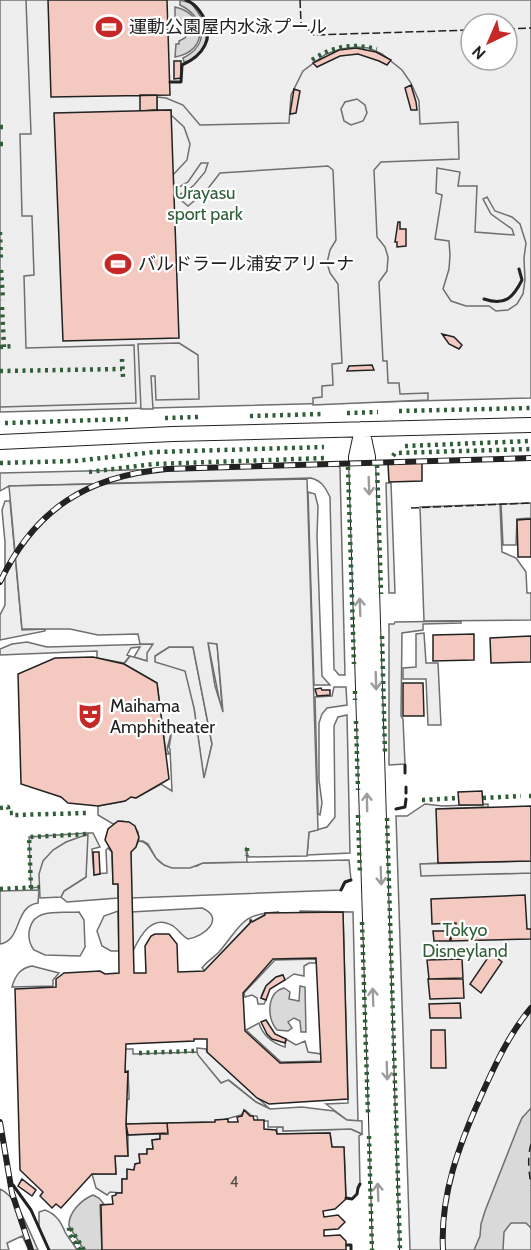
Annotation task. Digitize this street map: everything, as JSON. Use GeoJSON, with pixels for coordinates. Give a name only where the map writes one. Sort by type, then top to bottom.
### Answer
{"type":"FeatureCollection","features":[{"type":"Feature","properties":{"kind":"street"},"geometry":{"type":"LineString","coordinates":[[0,442],[531,425]]}},
{"type":"Feature","properties":{"kind":"street"},"geometry":{"type":"LineString","coordinates":[[362,429],[356,457],[380,1250]]}},
{"type":"Feature","properties":{"kind":"street"},"geometry":{"type":"LineString","coordinates":[[362,429],[368,457],[392,1250]]}},
{"type":"Feature","properties":{"kind":"green space","name":"Urayasu sport park"},"geometry":{"type":"Polygon","coordinates":[[[0,0],[531,0],[531,398],[0,412],[0,0]]]}},
{"type":"Feature","properties":{"kind":"green space"},"geometry":{"type":"Polygon","coordinates":[[[338,465],[340,468],[345,675],[339,675],[334,669],[330,497],[325,487],[318,481],[311,478],[9,486],[0,491],[0,473],[338,465]]]}},
{"type":"Feature","properties":{"kind":"green space"},"geometry":{"type":"Polygon","coordinates":[[[386,483],[391,483],[395,593],[389,593],[386,483]]]}},
{"type":"Feature","properties":{"kind":"green space"},"geometry":{"type":"Polygon","coordinates":[[[308,492],[315,494],[318,506],[322,676],[330,685],[314,685],[308,492]]]}},
{"type":"Feature","properties":{"kind":"green space"},"geometry":{"type":"Polygon","coordinates":[[[5,501],[10,501],[22,630],[45,629],[45,631],[0,640],[0,615],[5,605],[5,542],[2,510],[5,501]]]}},
{"type":"Feature","properties":{"kind":"green space"},"geometry":{"type":"Polygon","coordinates":[[[461,621],[461,623],[423,624],[423,630],[402,633],[401,716],[405,764],[389,765],[389,624],[461,621]]]}},
{"type":"Feature","properties":{"kind":"green space"},"geometry":{"type":"Polygon","coordinates":[[[27,642],[47,647],[154,644],[147,661],[134,657],[140,647],[131,648],[127,655],[130,656],[124,663],[97,658],[97,651],[0,655],[0,649],[12,644],[27,642]]]}},
{"type":"Feature","properties":{"kind":"green space"},"geometry":{"type":"Polygon","coordinates":[[[208,643],[217,643],[223,718],[208,643]]]}},
{"type":"Feature","properties":{"kind":"green space"},"geometry":{"type":"Polygon","coordinates":[[[169,647],[193,647],[212,744],[204,780],[194,708],[154,662],[155,656],[169,647]]]}},
{"type":"Feature","properties":{"kind":"green space"},"geometry":{"type":"Polygon","coordinates":[[[334,687],[346,687],[347,705],[327,708],[319,723],[319,780],[322,803],[320,815],[318,814],[315,697],[332,696],[334,687]]]}},
{"type":"Feature","properties":{"kind":"green space"},"geometry":{"type":"Polygon","coordinates":[[[347,715],[350,853],[307,855],[309,832],[327,827],[335,817],[334,726],[338,717],[347,715]]]}},
{"type":"Feature","properties":{"kind":"green space","name":"Tokyo Disneyland"},"geometry":{"type":"Polygon","coordinates":[[[425,804],[443,806],[488,804],[488,807],[437,809],[438,863],[421,864],[421,875],[531,873],[531,1250],[410,1250],[396,816],[407,816],[425,804]]]}},
{"type":"Feature","properties":{"kind":"green space"},"geometry":{"type":"Polygon","coordinates":[[[93,833],[100,847],[92,849],[94,874],[107,873],[106,850],[108,848],[112,852],[113,884],[118,884],[118,898],[67,902],[61,897],[64,891],[86,877],[87,835],[52,852],[43,865],[40,887],[31,888],[29,837],[93,833]]]}},
{"type":"Feature","properties":{"kind":"green space"},"geometry":{"type":"Polygon","coordinates":[[[139,841],[147,844],[159,861],[170,866],[197,866],[202,863],[349,860],[351,880],[343,884],[341,890],[131,898],[131,852],[139,841]]]}},
{"type":"Feature","properties":{"kind":"green space"},"geometry":{"type":"Polygon","coordinates":[[[39,890],[38,903],[25,910],[12,937],[0,944],[0,891],[39,890]]]}},
{"type":"Feature","properties":{"kind":"green space"},"geometry":{"type":"Polygon","coordinates":[[[202,908],[209,912],[212,922],[210,927],[200,935],[188,939],[173,926],[159,922],[143,933],[133,951],[131,912],[202,908]]]}},
{"type":"Feature","properties":{"kind":"green space"},"geometry":{"type":"Polygon","coordinates":[[[118,911],[119,951],[111,951],[102,946],[97,931],[104,916],[118,911]]]}},
{"type":"Feature","properties":{"kind":"green space"},"geometry":{"type":"Polygon","coordinates":[[[300,911],[353,912],[358,1121],[347,1120],[326,1104],[348,1103],[343,912],[300,913],[300,911]]]}},
{"type":"Feature","properties":{"kind":"green space"},"geometry":{"type":"Polygon","coordinates":[[[79,912],[84,920],[85,947],[80,956],[45,955],[34,950],[29,934],[34,920],[48,913],[79,912]]]}},
{"type":"Feature","properties":{"kind":"green space"},"geometry":{"type":"Polygon","coordinates":[[[266,913],[252,922],[250,920],[250,923],[205,971],[202,968],[243,923],[249,918],[266,913]]]}},
{"type":"Feature","properties":{"kind":"green space"},"geometry":{"type":"Polygon","coordinates":[[[316,959],[316,963],[304,966],[304,976],[294,974],[285,980],[282,975],[271,981],[262,994],[261,998],[266,1000],[264,1004],[258,1004],[257,998],[252,995],[245,997],[244,993],[275,960],[316,959]]]}},
{"type":"Feature","properties":{"kind":"green space"},"geometry":{"type":"Polygon","coordinates":[[[32,966],[59,973],[53,980],[53,986],[12,987],[19,973],[32,966]]]}},
{"type":"Feature","properties":{"kind":"green space"},"geometry":{"type":"Polygon","coordinates":[[[259,1023],[263,1032],[272,1041],[285,1047],[286,1039],[296,1045],[305,1041],[308,1052],[321,1054],[322,1061],[281,1062],[246,1030],[259,1023]]]}},
{"type":"Feature","properties":{"kind":"green space"},"geometry":{"type":"Polygon","coordinates":[[[197,1048],[206,1049],[270,1109],[256,1102],[229,1080],[221,1083],[197,1055],[197,1048]]]}},
{"type":"Feature","properties":{"kind":"green space"},"geometry":{"type":"Polygon","coordinates":[[[277,1127],[283,1127],[283,1131],[351,1129],[362,1134],[359,1136],[360,1184],[357,1194],[352,1199],[346,1198],[344,1148],[332,1147],[330,1133],[277,1134],[277,1127]]]}},
{"type":"Feature","properties":{"kind":"green space"},"geometry":{"type":"Polygon","coordinates":[[[0,1189],[12,1199],[17,1207],[38,1250],[29,1250],[22,1236],[7,1243],[9,1250],[0,1250],[0,1189]]]}},
{"type":"Feature","properties":{"kind":"green space"},"geometry":{"type":"Polygon","coordinates":[[[45,1210],[58,1219],[77,1250],[49,1250],[39,1227],[39,1212],[45,1210]]]}},
{"type":"Feature","properties":{"kind":"shaded area"},"geometry":{"type":"Polygon","coordinates":[[[0,0],[26,0],[31,134],[20,134],[22,216],[32,216],[34,275],[24,276],[26,348],[134,345],[136,403],[0,407],[0,0]]]}},
{"type":"Feature","properties":{"kind":"shaded area"},"geometry":{"type":"Polygon","coordinates":[[[180,0],[191,3],[206,29],[202,49],[192,59],[184,62],[183,58],[198,46],[201,31],[195,16],[180,5],[180,0]]]}},
{"type":"Feature","properties":{"kind":"shaded area"},"geometry":{"type":"Polygon","coordinates":[[[175,7],[186,11],[193,17],[200,32],[194,48],[175,57],[176,44],[179,44],[179,41],[187,34],[185,26],[175,20],[175,7]]]}},
{"type":"Feature","properties":{"kind":"shaded area"},"geometry":{"type":"Polygon","coordinates":[[[369,48],[382,54],[402,70],[419,101],[420,124],[458,122],[459,159],[381,162],[374,170],[377,237],[385,247],[388,257],[387,271],[379,282],[383,361],[387,361],[388,383],[399,383],[400,394],[428,393],[428,400],[313,405],[313,398],[322,397],[322,386],[333,385],[332,364],[342,363],[338,284],[330,273],[327,263],[330,250],[336,240],[333,170],[328,166],[220,173],[206,191],[188,206],[176,196],[187,191],[205,172],[208,163],[201,163],[188,182],[174,190],[173,175],[187,160],[190,144],[184,127],[171,115],[171,110],[157,110],[157,97],[183,105],[200,125],[289,123],[291,95],[303,71],[326,54],[341,49],[369,48]],[[357,99],[345,102],[341,109],[344,121],[351,125],[363,121],[367,113],[365,105],[357,99]]]}},
{"type":"Feature","properties":{"kind":"shaded area"},"geometry":{"type":"Polygon","coordinates":[[[437,168],[460,172],[458,186],[477,186],[475,232],[514,235],[512,229],[491,214],[483,199],[487,197],[495,211],[512,217],[520,224],[526,243],[525,280],[523,294],[517,304],[508,310],[496,311],[489,306],[466,306],[451,301],[443,289],[449,269],[450,255],[449,241],[435,239],[442,195],[436,193],[437,168]]]}},
{"type":"Feature","properties":{"kind":"shaded area"},"geometry":{"type":"Polygon","coordinates":[[[179,343],[198,355],[199,399],[156,400],[155,376],[151,376],[153,409],[141,409],[138,344],[179,343]]]}},
{"type":"Feature","properties":{"kind":"shaded area"},"geometry":{"type":"Polygon","coordinates":[[[307,479],[318,830],[309,832],[307,856],[248,857],[246,847],[247,862],[203,863],[190,868],[172,868],[156,858],[148,844],[139,841],[138,832],[134,826],[122,821],[113,824],[98,815],[98,806],[125,801],[131,797],[136,798],[161,784],[172,791],[169,748],[172,730],[167,749],[169,754],[166,754],[157,683],[124,664],[130,656],[147,661],[147,653],[153,644],[140,644],[138,634],[98,635],[70,629],[22,629],[9,486],[307,479]],[[208,643],[215,686],[223,712],[217,644],[208,643]],[[169,647],[155,656],[155,662],[185,671],[194,708],[204,778],[212,744],[193,647],[169,647]]]}},
{"type":"Feature","properties":{"kind":"shaded area"},"geometry":{"type":"Polygon","coordinates":[[[531,503],[531,518],[517,519],[516,545],[503,545],[501,504],[531,503]]]}},
{"type":"Feature","properties":{"kind":"shaded area"},"geometry":{"type":"Polygon","coordinates":[[[500,504],[502,552],[516,558],[526,572],[527,593],[531,593],[531,620],[424,621],[420,507],[500,504]]]}},
{"type":"Feature","properties":{"kind":"shaded area"},"geometry":{"type":"Polygon","coordinates":[[[424,633],[426,663],[438,663],[441,725],[428,725],[426,679],[403,679],[403,668],[416,667],[416,634],[424,633]]]}},
{"type":"Feature","properties":{"kind":"shaded area"},"geometry":{"type":"Polygon","coordinates":[[[88,834],[86,877],[64,891],[61,897],[40,898],[39,874],[43,861],[53,850],[66,842],[88,834]]]}},
{"type":"Feature","properties":{"kind":"shaded area"},"geometry":{"type":"Polygon","coordinates":[[[531,861],[531,873],[421,876],[420,864],[531,861]]]}},
{"type":"Feature","properties":{"kind":"shaded area"},"geometry":{"type":"Polygon","coordinates":[[[300,986],[305,987],[306,1032],[301,1032],[300,1021],[294,1018],[288,1022],[292,1028],[288,1031],[277,1030],[271,1019],[271,1000],[278,991],[284,988],[290,992],[289,999],[299,1001],[300,986]]]}},
{"type":"Feature","properties":{"kind":"shaded area"},"geometry":{"type":"Polygon","coordinates":[[[125,1049],[133,1049],[133,1054],[197,1052],[221,1083],[228,1080],[256,1102],[270,1109],[302,1107],[334,1111],[347,1120],[362,1121],[362,1134],[351,1129],[283,1131],[283,1127],[268,1127],[268,1121],[258,1121],[257,1116],[252,1116],[245,1110],[241,1115],[215,1122],[126,1124],[129,1094],[128,1072],[125,1072],[125,1049]]]}},
{"type":"Feature","properties":{"kind":"shaded area"},"geometry":{"type":"Polygon","coordinates":[[[531,1108],[531,1228],[526,1223],[511,1223],[504,1232],[503,1250],[474,1250],[480,1236],[485,1211],[518,1127],[531,1108]]]}},
{"type":"Feature","properties":{"kind":"shaded area"},"geometry":{"type":"Polygon","coordinates":[[[160,1134],[160,1139],[152,1140],[153,1149],[147,1149],[147,1154],[139,1155],[140,1163],[135,1164],[134,1170],[127,1170],[127,1179],[122,1179],[122,1193],[110,1192],[107,1195],[96,1188],[92,1174],[116,1174],[115,1156],[128,1156],[128,1135],[160,1134]]]}},
{"type":"Feature","properties":{"kind":"shaded area"},"geometry":{"type":"Polygon","coordinates":[[[93,1195],[104,1204],[100,1205],[102,1250],[84,1250],[69,1226],[69,1221],[76,1208],[93,1195]]]}},
{"type":"Feature","properties":{"kind":"building","name":"運動公園屋内水泳プール"},"geometry":{"type":"Polygon","coordinates":[[[48,0],[167,0],[170,95],[51,97],[48,0]]]}},
{"type":"Feature","properties":{"kind":"building"},"geometry":{"type":"Polygon","coordinates":[[[356,48],[376,52],[391,60],[387,65],[358,54],[340,56],[317,67],[313,63],[339,50],[356,48]]]}},
{"type":"Feature","properties":{"kind":"building"},"geometry":{"type":"Polygon","coordinates":[[[174,61],[181,61],[181,78],[174,79],[174,61]]]}},
{"type":"Feature","properties":{"kind":"building"},"geometry":{"type":"Polygon","coordinates":[[[411,85],[417,110],[411,110],[405,88],[411,85]]]}},
{"type":"Feature","properties":{"kind":"building"},"geometry":{"type":"Polygon","coordinates":[[[294,89],[300,91],[296,113],[290,114],[294,89]]]}},
{"type":"Feature","properties":{"kind":"building"},"geometry":{"type":"Polygon","coordinates":[[[140,95],[157,95],[157,110],[140,111],[140,95]]]}},
{"type":"Feature","properties":{"kind":"building","name":"バルドラール浦安アリーナ"},"geometry":{"type":"Polygon","coordinates":[[[171,110],[179,338],[63,341],[54,113],[171,110]]]}},
{"type":"Feature","properties":{"kind":"building"},"geometry":{"type":"Polygon","coordinates":[[[398,222],[400,222],[400,229],[406,229],[406,246],[397,247],[397,242],[395,242],[398,222]]]}},
{"type":"Feature","properties":{"kind":"building"},"geometry":{"type":"Polygon","coordinates":[[[442,334],[454,337],[462,345],[459,349],[449,344],[442,334]]]}},
{"type":"Feature","properties":{"kind":"building"},"geometry":{"type":"Polygon","coordinates":[[[372,365],[374,370],[347,371],[349,366],[372,365]]]}},
{"type":"Feature","properties":{"kind":"building"},"geometry":{"type":"Polygon","coordinates":[[[422,463],[422,481],[389,482],[388,464],[422,463]]]}},
{"type":"Feature","properties":{"kind":"building"},"geometry":{"type":"Polygon","coordinates":[[[531,519],[531,557],[518,557],[517,520],[531,519]]]}},
{"type":"Feature","properties":{"kind":"building"},"geometry":{"type":"Polygon","coordinates":[[[474,634],[474,660],[433,661],[433,635],[474,634]]]}},
{"type":"Feature","properties":{"kind":"building"},"geometry":{"type":"Polygon","coordinates":[[[531,636],[531,662],[491,663],[490,638],[531,636]]]}},
{"type":"Feature","properties":{"kind":"building","name":"Maihama Amphitheater"},"geometry":{"type":"Polygon","coordinates":[[[93,657],[124,664],[157,683],[169,779],[136,798],[131,797],[125,801],[98,806],[68,803],[61,797],[21,784],[18,674],[55,658],[93,657]]]}},
{"type":"Feature","properties":{"kind":"building"},"geometry":{"type":"Polygon","coordinates":[[[403,683],[423,683],[424,716],[403,716],[403,683]]]}},
{"type":"Feature","properties":{"kind":"building"},"geometry":{"type":"Polygon","coordinates":[[[315,689],[330,690],[330,695],[317,696],[315,689]]]}},
{"type":"Feature","properties":{"kind":"building"},"geometry":{"type":"Polygon","coordinates":[[[482,791],[483,805],[459,805],[458,792],[482,791]]]}},
{"type":"Feature","properties":{"kind":"building"},"geometry":{"type":"Polygon","coordinates":[[[531,806],[531,861],[438,863],[436,809],[531,806]]]}},
{"type":"Feature","properties":{"kind":"building"},"geometry":{"type":"Polygon","coordinates":[[[118,821],[129,822],[135,826],[139,837],[136,847],[131,852],[134,973],[146,973],[145,946],[155,934],[169,934],[177,944],[178,972],[204,971],[251,920],[252,922],[265,913],[343,912],[348,1099],[269,1104],[257,1098],[207,1052],[207,1039],[126,1044],[128,1156],[115,1156],[116,1174],[92,1174],[61,1208],[56,1204],[52,1208],[40,1196],[43,1192],[20,1170],[15,989],[56,987],[56,979],[64,973],[100,971],[105,974],[119,973],[118,884],[113,884],[112,852],[105,840],[108,829],[118,821]],[[316,958],[273,959],[243,993],[245,1031],[280,1063],[321,1062],[316,958]]]}},
{"type":"Feature","properties":{"kind":"building"},"geometry":{"type":"Polygon","coordinates":[[[93,852],[99,852],[100,874],[94,875],[93,852]]]}},
{"type":"Feature","properties":{"kind":"building"},"geometry":{"type":"Polygon","coordinates":[[[525,895],[527,929],[531,929],[531,939],[451,941],[451,930],[456,930],[456,923],[432,924],[431,899],[525,895]]]}},
{"type":"Feature","properties":{"kind":"building"},"geometry":{"type":"Polygon","coordinates":[[[433,931],[450,931],[450,941],[434,941],[433,931]]]}},
{"type":"Feature","properties":{"kind":"building"},"geometry":{"type":"Polygon","coordinates":[[[491,953],[502,962],[481,993],[470,984],[491,953]]]}},
{"type":"Feature","properties":{"kind":"building"},"geometry":{"type":"Polygon","coordinates":[[[462,959],[463,978],[429,979],[427,960],[462,959]]]}},
{"type":"Feature","properties":{"kind":"building"},"geometry":{"type":"Polygon","coordinates":[[[283,975],[285,980],[270,989],[266,1000],[261,998],[266,986],[276,977],[283,975]]]}},
{"type":"Feature","properties":{"kind":"building"},"geometry":{"type":"Polygon","coordinates":[[[428,979],[463,979],[464,998],[430,999],[428,979]]]}},
{"type":"Feature","properties":{"kind":"building"},"geometry":{"type":"Polygon","coordinates":[[[460,1003],[461,1018],[430,1018],[429,1004],[460,1003]]]}},
{"type":"Feature","properties":{"kind":"building"},"geometry":{"type":"Polygon","coordinates":[[[266,1020],[275,1034],[286,1039],[285,1043],[272,1039],[267,1034],[261,1022],[266,1020]]]}},
{"type":"Feature","properties":{"kind":"building"},"geometry":{"type":"Polygon","coordinates":[[[431,1030],[445,1030],[446,1068],[431,1068],[431,1030]]]}},
{"type":"Feature","properties":{"kind":"building"},"geometry":{"type":"Polygon","coordinates":[[[244,1110],[253,1116],[254,1120],[264,1120],[264,1129],[276,1130],[277,1134],[330,1133],[332,1147],[344,1147],[346,1199],[335,1209],[323,1211],[324,1217],[338,1215],[345,1222],[338,1229],[324,1230],[324,1236],[340,1235],[346,1241],[346,1250],[102,1250],[101,1205],[113,1204],[112,1196],[122,1193],[122,1179],[127,1179],[127,1169],[134,1170],[135,1164],[140,1163],[139,1154],[147,1154],[147,1149],[153,1149],[152,1140],[160,1139],[160,1134],[168,1134],[167,1123],[215,1122],[215,1120],[228,1119],[228,1122],[238,1122],[237,1117],[242,1116],[244,1110]]]}},
{"type":"Feature","properties":{"kind":"building"},"geometry":{"type":"Polygon","coordinates":[[[167,1123],[168,1133],[128,1135],[126,1124],[167,1123]]]}},
{"type":"Feature","properties":{"kind":"building"},"geometry":{"type":"Polygon","coordinates":[[[22,1179],[36,1190],[32,1196],[18,1186],[22,1179]]]}},
{"type":"Feature","properties":{"kind":"ferry route"},"geometry":{"type":"LineString","coordinates":[[531,1144],[529,1159],[531,1186]]}},
{"type":"Feature","properties":{"kind":"railway"},"geometry":{"type":"LineString","coordinates":[[0,582],[14,556],[47,516],[88,489],[112,479],[167,469],[531,458]]}},
{"type":"Feature","properties":{"kind":"railway"},"geometry":{"type":"LineString","coordinates":[[443,1250],[448,1190],[459,1152],[497,1061],[516,1028],[531,1008]]}},
{"type":"Feature","properties":{"kind":"railway"},"geometry":{"type":"LineString","coordinates":[[0,1122],[12,1193],[31,1250]]}},
{"type":"Feature","properties":{"kind":"hedge"},"geometry":{"type":"LineString","coordinates":[[312,60],[343,47],[359,46],[377,49]]}},
{"type":"Feature","properties":{"kind":"hedge"},"geometry":{"type":"LineString","coordinates":[[0,127],[6,127]]}},
{"type":"Feature","properties":{"kind":"hedge"},"geometry":{"type":"LineString","coordinates":[[0,144],[7,144]]}},
{"type":"Feature","properties":{"kind":"hedge"},"geometry":{"type":"LineString","coordinates":[[0,232],[1,262]]}},
{"type":"Feature","properties":{"kind":"hedge"},"geometry":{"type":"LineString","coordinates":[[1,270],[3,300]]}},
{"type":"Feature","properties":{"kind":"hedge"},"geometry":{"type":"LineString","coordinates":[[2,307],[4,347]]}},
{"type":"Feature","properties":{"kind":"hedge"},"geometry":{"type":"LineString","coordinates":[[0,347],[13,346]]}},
{"type":"Feature","properties":{"kind":"hedge"},"geometry":{"type":"LineString","coordinates":[[122,359],[123,377]]}},
{"type":"Feature","properties":{"kind":"hedge"},"geometry":{"type":"LineString","coordinates":[[0,371],[122,369]]}},
{"type":"Feature","properties":{"kind":"hedge"},"geometry":{"type":"LineString","coordinates":[[399,411],[531,408]]}},
{"type":"Feature","properties":{"kind":"hedge"},"geometry":{"type":"LineString","coordinates":[[347,413],[378,412]]}},
{"type":"Feature","properties":{"kind":"hedge"},"geometry":{"type":"LineString","coordinates":[[250,416],[323,414]]}},
{"type":"Feature","properties":{"kind":"hedge"},"geometry":{"type":"LineString","coordinates":[[165,418],[199,417]]}},
{"type":"Feature","properties":{"kind":"hedge"},"geometry":{"type":"LineString","coordinates":[[5,423],[129,419]]}},
{"type":"Feature","properties":{"kind":"hedge"},"geometry":{"type":"LineString","coordinates":[[405,446],[531,441]]}},
{"type":"Feature","properties":{"kind":"hedge"},"geometry":{"type":"LineString","coordinates":[[0,463],[75,461],[155,452],[324,447]]}},
{"type":"Feature","properties":{"kind":"hedge"},"geometry":{"type":"LineString","coordinates":[[393,456],[395,453],[531,449]]}},
{"type":"Feature","properties":{"kind":"hedge"},"geometry":{"type":"LineString","coordinates":[[89,472],[154,464],[326,458]]}},
{"type":"Feature","properties":{"kind":"hedge"},"geometry":{"type":"LineString","coordinates":[[377,465],[381,594]]}},
{"type":"Feature","properties":{"kind":"hedge"},"geometry":{"type":"LineString","coordinates":[[348,467],[354,664]]}},
{"type":"Feature","properties":{"kind":"hedge"},"geometry":{"type":"LineString","coordinates":[[382,636],[385,753]]}},
{"type":"Feature","properties":{"kind":"hedge"},"geometry":{"type":"LineString","coordinates":[[355,691],[355,700]]}},
{"type":"Feature","properties":{"kind":"hedge"},"geometry":{"type":"LineString","coordinates":[[356,721],[358,790]]}},
{"type":"Feature","properties":{"kind":"hedge"},"geometry":{"type":"LineString","coordinates":[[483,798],[521,796]]}},
{"type":"Feature","properties":{"kind":"hedge"},"geometry":{"type":"LineString","coordinates":[[422,800],[458,798]]}},
{"type":"Feature","properties":{"kind":"hedge"},"geometry":{"type":"LineString","coordinates":[[0,808],[8,807],[9,813],[15,813],[15,815],[87,813]]}},
{"type":"Feature","properties":{"kind":"hedge"},"geometry":{"type":"LineString","coordinates":[[358,815],[360,874]]}},
{"type":"Feature","properties":{"kind":"hedge"},"geometry":{"type":"LineString","coordinates":[[387,818],[400,1250]]}},
{"type":"Feature","properties":{"kind":"hedge"},"geometry":{"type":"LineString","coordinates":[[31,888],[29,837],[88,834]]}},
{"type":"Feature","properties":{"kind":"hedge"},"geometry":{"type":"LineString","coordinates":[[247,848],[247,856]]}},
{"type":"Feature","properties":{"kind":"hedge"},"geometry":{"type":"LineString","coordinates":[[0,889],[40,887]]}},
{"type":"Feature","properties":{"kind":"hedge"},"geometry":{"type":"LineString","coordinates":[[362,922],[368,1113]]}},
{"type":"Feature","properties":{"kind":"hedge"},"geometry":{"type":"LineString","coordinates":[[139,1053],[194,1051]]}},
{"type":"Feature","properties":{"kind":"hedge"},"geometry":{"type":"LineString","coordinates":[[369,1136],[372,1250]]}},
{"type":"Feature","properties":{"kind":"hedge"},"geometry":{"type":"LineString","coordinates":[[80,1250],[69,1233],[69,1226],[84,1250]]}},
{"type":"Feature","properties":{"kind":"fence"},"geometry":{"type":"LineString","coordinates":[[300,0],[301,23],[314,35],[459,30]]}},
{"type":"Feature","properties":{"kind":"fence"},"geometry":{"type":"LineString","coordinates":[[519,28],[531,28]]}},
{"type":"Feature","properties":{"kind":"fence"},"geometry":{"type":"LineString","coordinates":[[411,508],[531,503]]}},
{"type":"Feature","properties":{"kind":"wall"},"geometry":{"type":"LineString","coordinates":[[170,82],[181,82],[182,65],[196,57],[207,39],[208,32],[203,16],[196,6],[186,0]]}},
{"type":"Feature","properties":{"kind":"wall"},"geometry":{"type":"LineString","coordinates":[[484,299],[498,302],[512,296],[522,280],[519,269]]}},
{"type":"Feature","properties":{"kind":"wall"},"geometry":{"type":"LineString","coordinates":[[405,765],[405,773]]}},
{"type":"Feature","properties":{"kind":"wall"},"geometry":{"type":"LineString","coordinates":[[406,787],[406,793]]}},
{"type":"Feature","properties":{"kind":"wall"},"geometry":{"type":"LineString","coordinates":[[396,809],[405,807],[406,799]]}},
{"type":"Feature","properties":{"kind":"wall"},"geometry":{"type":"LineString","coordinates":[[341,890],[345,882],[351,880]]}},
{"type":"Feature","properties":{"kind":"wall"},"geometry":{"type":"LineString","coordinates":[[346,1198],[352,1199],[357,1194],[360,1184]]}},
{"type":"Feature","properties":{"kind":"wall"},"geometry":{"type":"LineString","coordinates":[[13,1185],[31,1210],[49,1250]]}},
{"type":"Feature","properties":{"kind":"wall"},"geometry":{"type":"LineString","coordinates":[[347,1245],[351,1245],[351,1250]]}},
{"type":"Feature","properties":{"kind":"place","name":"運動公園屋内水泳プール"},"geometry":{"type":"Point","coordinates":[109,27]}},
{"type":"Feature","properties":{"kind":"place","name":"バルドラール浦安アリーナ"},"geometry":{"type":"Point","coordinates":[118,264]}},
{"type":"Feature","properties":{"kind":"place","name":"Maihama Amphitheater"},"geometry":{"type":"Point","coordinates":[90,716]}}]}
